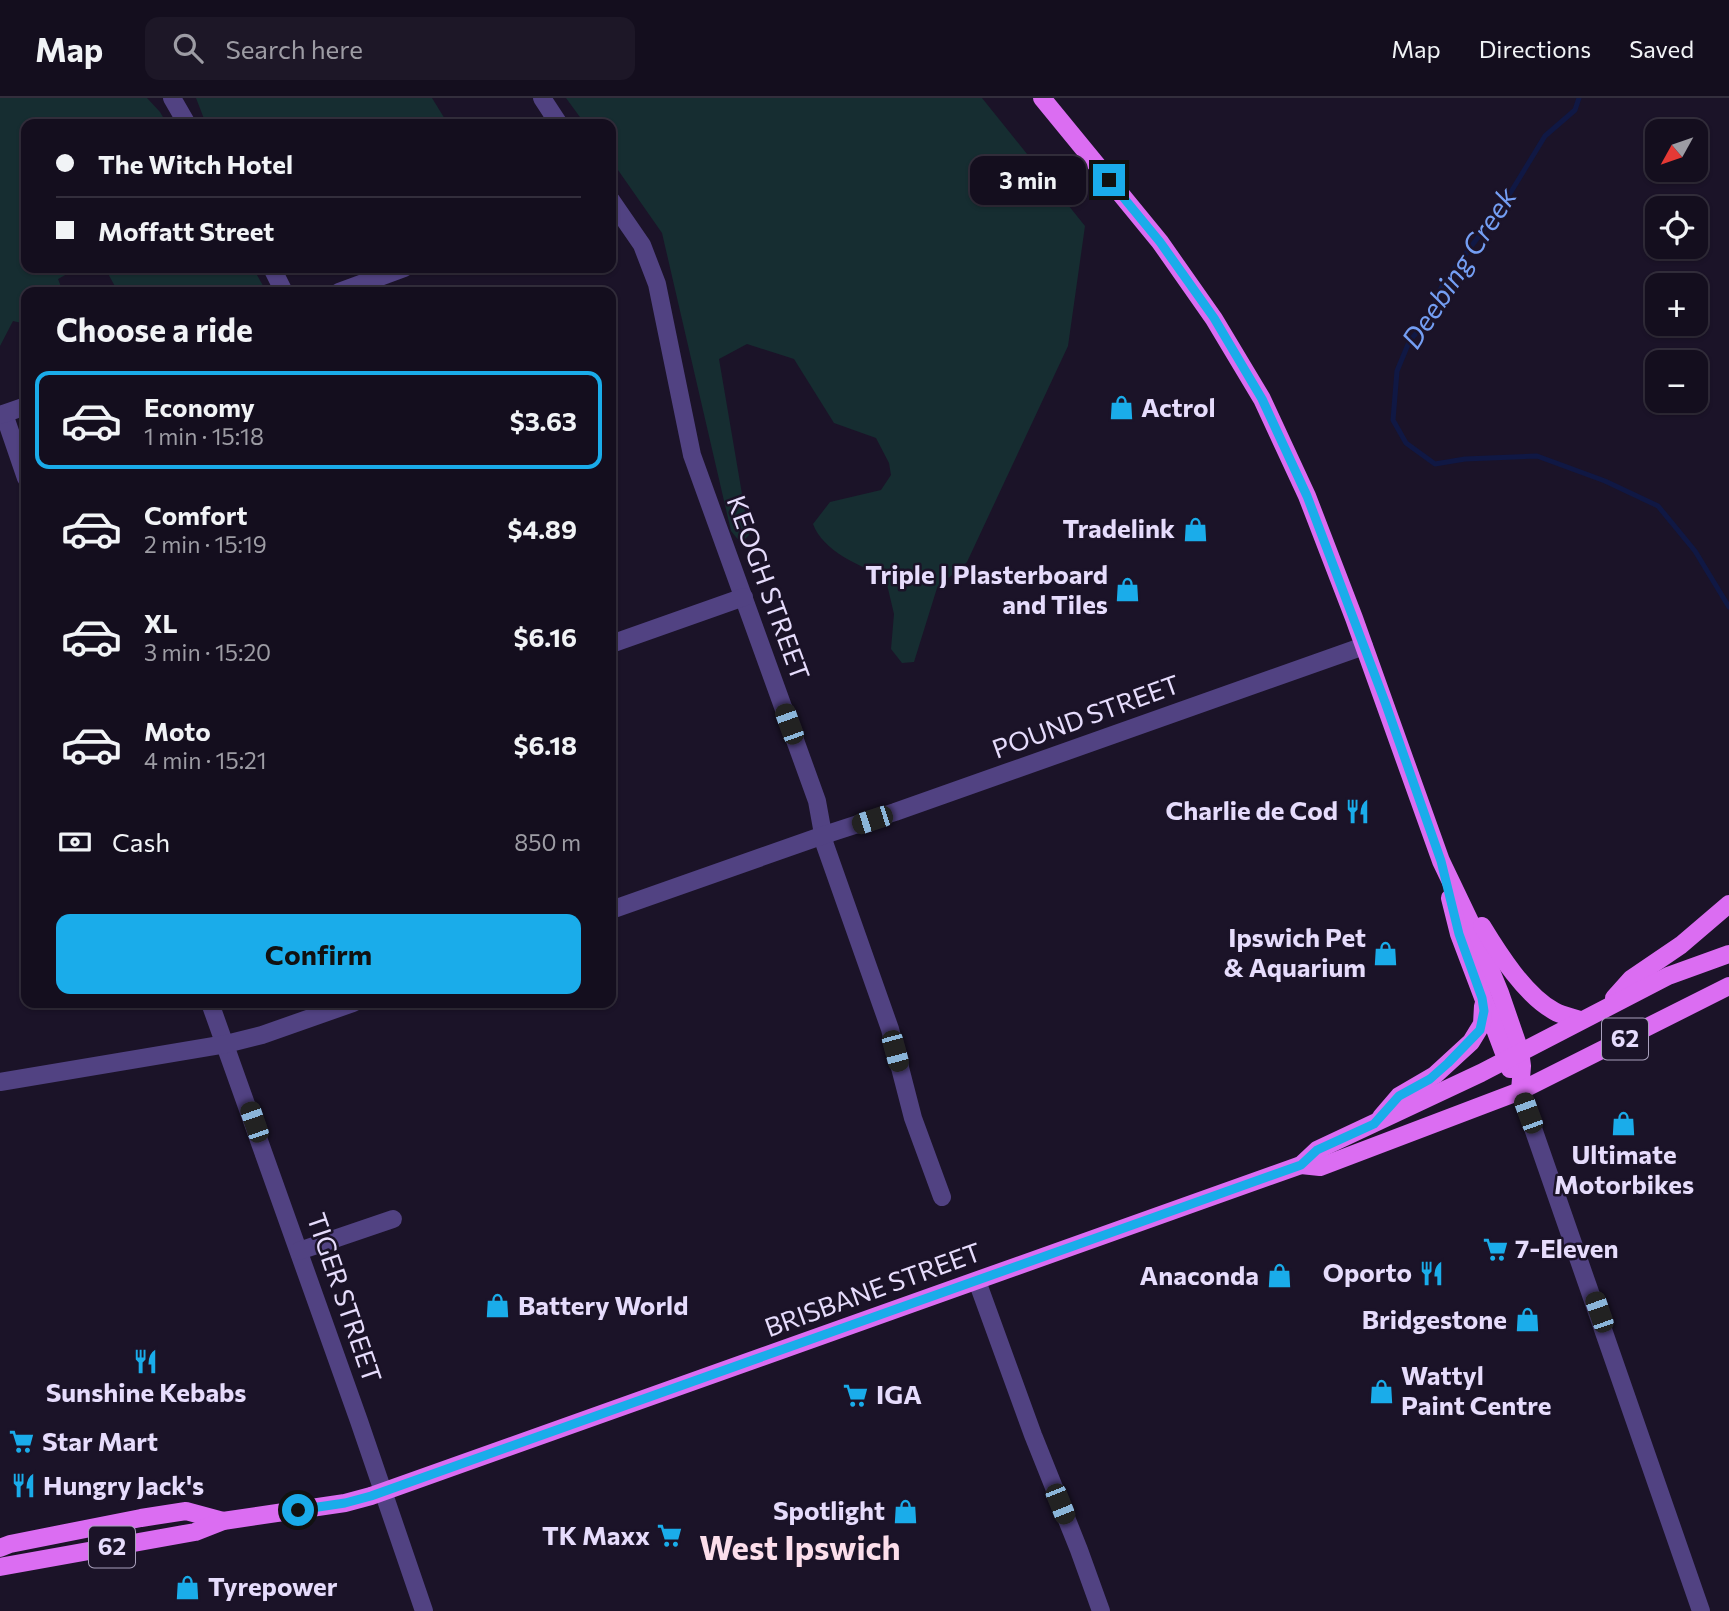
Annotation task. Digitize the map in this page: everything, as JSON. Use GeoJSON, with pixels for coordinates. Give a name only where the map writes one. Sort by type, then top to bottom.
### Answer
{"type":"FeatureCollection","features":[{"type":"Feature","properties":{"kind":"main road"},"geometry":{"type":"LineString","coordinates":[[1042,98],[1160,242],[1214,318],[1262,399],[1307,496],[1441,861],[1500,993],[1513,1055]]}},
{"type":"Feature","properties":{"kind":"main road"},"geometry":{"type":"LineString","coordinates":[[1441,861],[1459,934],[1482,998],[1513,1055],[1522,1066],[1520,1091]]}},
{"type":"Feature","properties":{"kind":"main road"},"geometry":{"type":"LineString","coordinates":[[1441,861],[1492,942],[1517,976],[1552,1010],[1580,1020]]}},
{"type":"Feature","properties":{"kind":"main road"},"geometry":{"type":"LineString","coordinates":[[1604,1008],[1631,979],[1681,945],[1729,904]]}},
{"type":"Feature","properties":{"kind":"main road","name":"62"},"geometry":{"type":"LineString","coordinates":[[1513,1055],[1668,976],[1729,954]]}},
{"type":"Feature","properties":{"kind":"main road","name":"62"},"geometry":{"type":"LineString","coordinates":[[1301,1165],[1320,1167],[1520,1091],[1729,986]]}},
{"type":"Feature","properties":{"kind":"main road"},"geometry":{"type":"LineString","coordinates":[[1374,1124],[1399,1096],[1435,1075],[1474,1039],[1482,1024],[1482,998]]}},
{"type":"Feature","properties":{"kind":"main road","name":"BRISBANE STREET"},"geometry":{"type":"LineString","coordinates":[[0,1567],[195,1532],[223,1521],[345,1503],[382,1491],[581,1423],[1301,1165],[1317,1150],[1513,1055]]}},
{"type":"Feature","properties":{"kind":"main road","name":"BRISBANE STREET"},"geometry":{"type":"LineString","coordinates":[[0,1548],[186,1511],[223,1521]]}},
{"type":"Feature","properties":{"kind":"street"},"geometry":{"type":"LineString","coordinates":[[172,98],[184,119]]}},
{"type":"Feature","properties":{"kind":"street"},"geometry":{"type":"LineString","coordinates":[[542,98],[556,119]]}},
{"type":"Feature","properties":{"kind":"street","name":"KEOGH STREET"},"geometry":{"type":"LineString","coordinates":[[616,207],[642,245],[657,284],[692,455],[817,801],[825,845],[890,1029],[913,1118],[942,1197]]}},
{"type":"Feature","properties":{"kind":"street"},"geometry":{"type":"LineString","coordinates":[[353,287],[390,273]]}},
{"type":"Feature","properties":{"kind":"street"},"geometry":{"type":"LineString","coordinates":[[21,408],[2,415],[21,465]]}},
{"type":"Feature","properties":{"kind":"street"},"geometry":{"type":"LineString","coordinates":[[616,642],[744,597]]}},
{"type":"Feature","properties":{"kind":"street","name":"POUND STREET"},"geometry":{"type":"LineString","coordinates":[[616,908],[1364,646]]}},
{"type":"Feature","properties":{"kind":"street","name":"TIGER STREET"},"geometry":{"type":"LineString","coordinates":[[212,1008],[424,1611]]}},
{"type":"Feature","properties":{"kind":"street"},"geometry":{"type":"LineString","coordinates":[[0,1082],[226,1044],[262,1035],[338,1008]]}},
{"type":"Feature","properties":{"kind":"street"},"geometry":{"type":"LineString","coordinates":[[1520,1091],[1700,1611]]}},
{"type":"Feature","properties":{"kind":"street"},"geometry":{"type":"LineString","coordinates":[[299,1251],[393,1219]]}},
{"type":"Feature","properties":{"kind":"street"},"geometry":{"type":"LineString","coordinates":[[977,1281],[1101,1611]]}},
{"type":"Feature","properties":{"kind":"green space"},"geometry":{"type":"Polygon","coordinates":[[[0,98],[147,98],[164,119],[21,119],[21,273],[69,273],[58,279],[61,287],[21,287],[21,323],[13,321],[0,346],[0,98]]]}},
{"type":"Feature","properties":{"kind":"green space"},"geometry":{"type":"Polygon","coordinates":[[[196,98],[432,98],[445,119],[204,119],[196,98]]]}},
{"type":"Feature","properties":{"kind":"green space"},"geometry":{"type":"Polygon","coordinates":[[[566,98],[982,98],[1085,226],[1068,346],[967,562],[937,588],[914,662],[902,663],[891,649],[894,614],[885,576],[833,550],[818,534],[813,524],[830,502],[881,490],[891,475],[889,463],[876,438],[834,423],[794,359],[747,344],[719,359],[749,535],[741,543],[731,531],[662,233],[616,167],[616,119],[581,119],[566,98]]]}},
{"type":"Feature","properties":{"kind":"green space"},"geometry":{"type":"Polygon","coordinates":[[[108,273],[256,273],[264,287],[115,287],[108,273]]]}},
{"type":"Feature","properties":{"kind":"waterway","name":"Deebing Creek"},"geometry":{"type":"LineString","coordinates":[[1579,98],[1575,110],[1545,136],[1506,200],[1443,284],[1426,321],[1409,342],[1397,371],[1393,420],[1406,443],[1435,464],[1465,459],[1537,456],[1605,481],[1658,506],[1695,551],[1729,607]]}},
{"type":"Feature","properties":{"kind":"place","name":"Actrol"},"geometry":{"type":"Point","coordinates":[1121,408]}},
{"type":"Feature","properties":{"kind":"place","name":"Tradelink"},"geometry":{"type":"Point","coordinates":[1195,529]}},
{"type":"Feature","properties":{"kind":"place","name":"Triple J Plasterboard and Tiles"},"geometry":{"type":"Point","coordinates":[1128,590]}},
{"type":"Feature","properties":{"kind":"place","name":"Charlie de Cod"},"geometry":{"type":"Point","coordinates":[1358,811]}},
{"type":"Feature","properties":{"kind":"place","name":"Ipswich Pet & Aquarium"},"geometry":{"type":"Point","coordinates":[1386,953]}},
{"type":"Feature","properties":{"kind":"place","name":"Ultimate Motorbikes"},"geometry":{"type":"Point","coordinates":[1624,1123]}},
{"type":"Feature","properties":{"kind":"place","name":"7-Eleven"},"geometry":{"type":"Point","coordinates":[1495,1249]}},
{"type":"Feature","properties":{"kind":"place","name":"Oporto"},"geometry":{"type":"Point","coordinates":[1432,1273]}},
{"type":"Feature","properties":{"kind":"place","name":"Anaconda"},"geometry":{"type":"Point","coordinates":[1279,1276]}},
{"type":"Feature","properties":{"kind":"place","name":"Battery World"},"geometry":{"type":"Point","coordinates":[498,1306]}},
{"type":"Feature","properties":{"kind":"place","name":"Bridgestone"},"geometry":{"type":"Point","coordinates":[1527,1320]}},
{"type":"Feature","properties":{"kind":"place","name":"Sunshine Kebabs"},"geometry":{"type":"Point","coordinates":[146,1361]}},
{"type":"Feature","properties":{"kind":"place","name":"Wattyl Paint Centre"},"geometry":{"type":"Point","coordinates":[1381,1391]}},
{"type":"Feature","properties":{"kind":"place","name":"IGA"},"geometry":{"type":"Point","coordinates":[856,1395]}},
{"type":"Feature","properties":{"kind":"place","name":"Star Mart"},"geometry":{"type":"Point","coordinates":[22,1442]}},
{"type":"Feature","properties":{"kind":"place","name":"Hungry Jack's"},"geometry":{"type":"Point","coordinates":[23,1486]}},
{"type":"Feature","properties":{"kind":"place","name":"Spotlight"},"geometry":{"type":"Point","coordinates":[905,1511]}},
{"type":"Feature","properties":{"kind":"place","name":"TK Maxx"},"geometry":{"type":"Point","coordinates":[670,1536]}},
{"type":"Feature","properties":{"kind":"place","name":"Tyrepower"},"geometry":{"type":"Point","coordinates":[188,1587]}},
{"type":"Feature","properties":{"kind":"district","name":"West Ipswich"},"geometry":{"type":"Point","coordinates":[800,1548]}},
{"type":"Feature","properties":{"kind":"route"},"geometry":{"type":"LineString","coordinates":[[298,1510],[371,1496],[1301,1165],[1317,1150],[1374,1124],[1399,1096],[1435,1075],[1478,1033],[1483,1020],[1482,998],[1459,934],[1441,861],[1385,702],[1307,496],[1262,399],[1214,318],[1160,242],[1109,180]]}}]}
